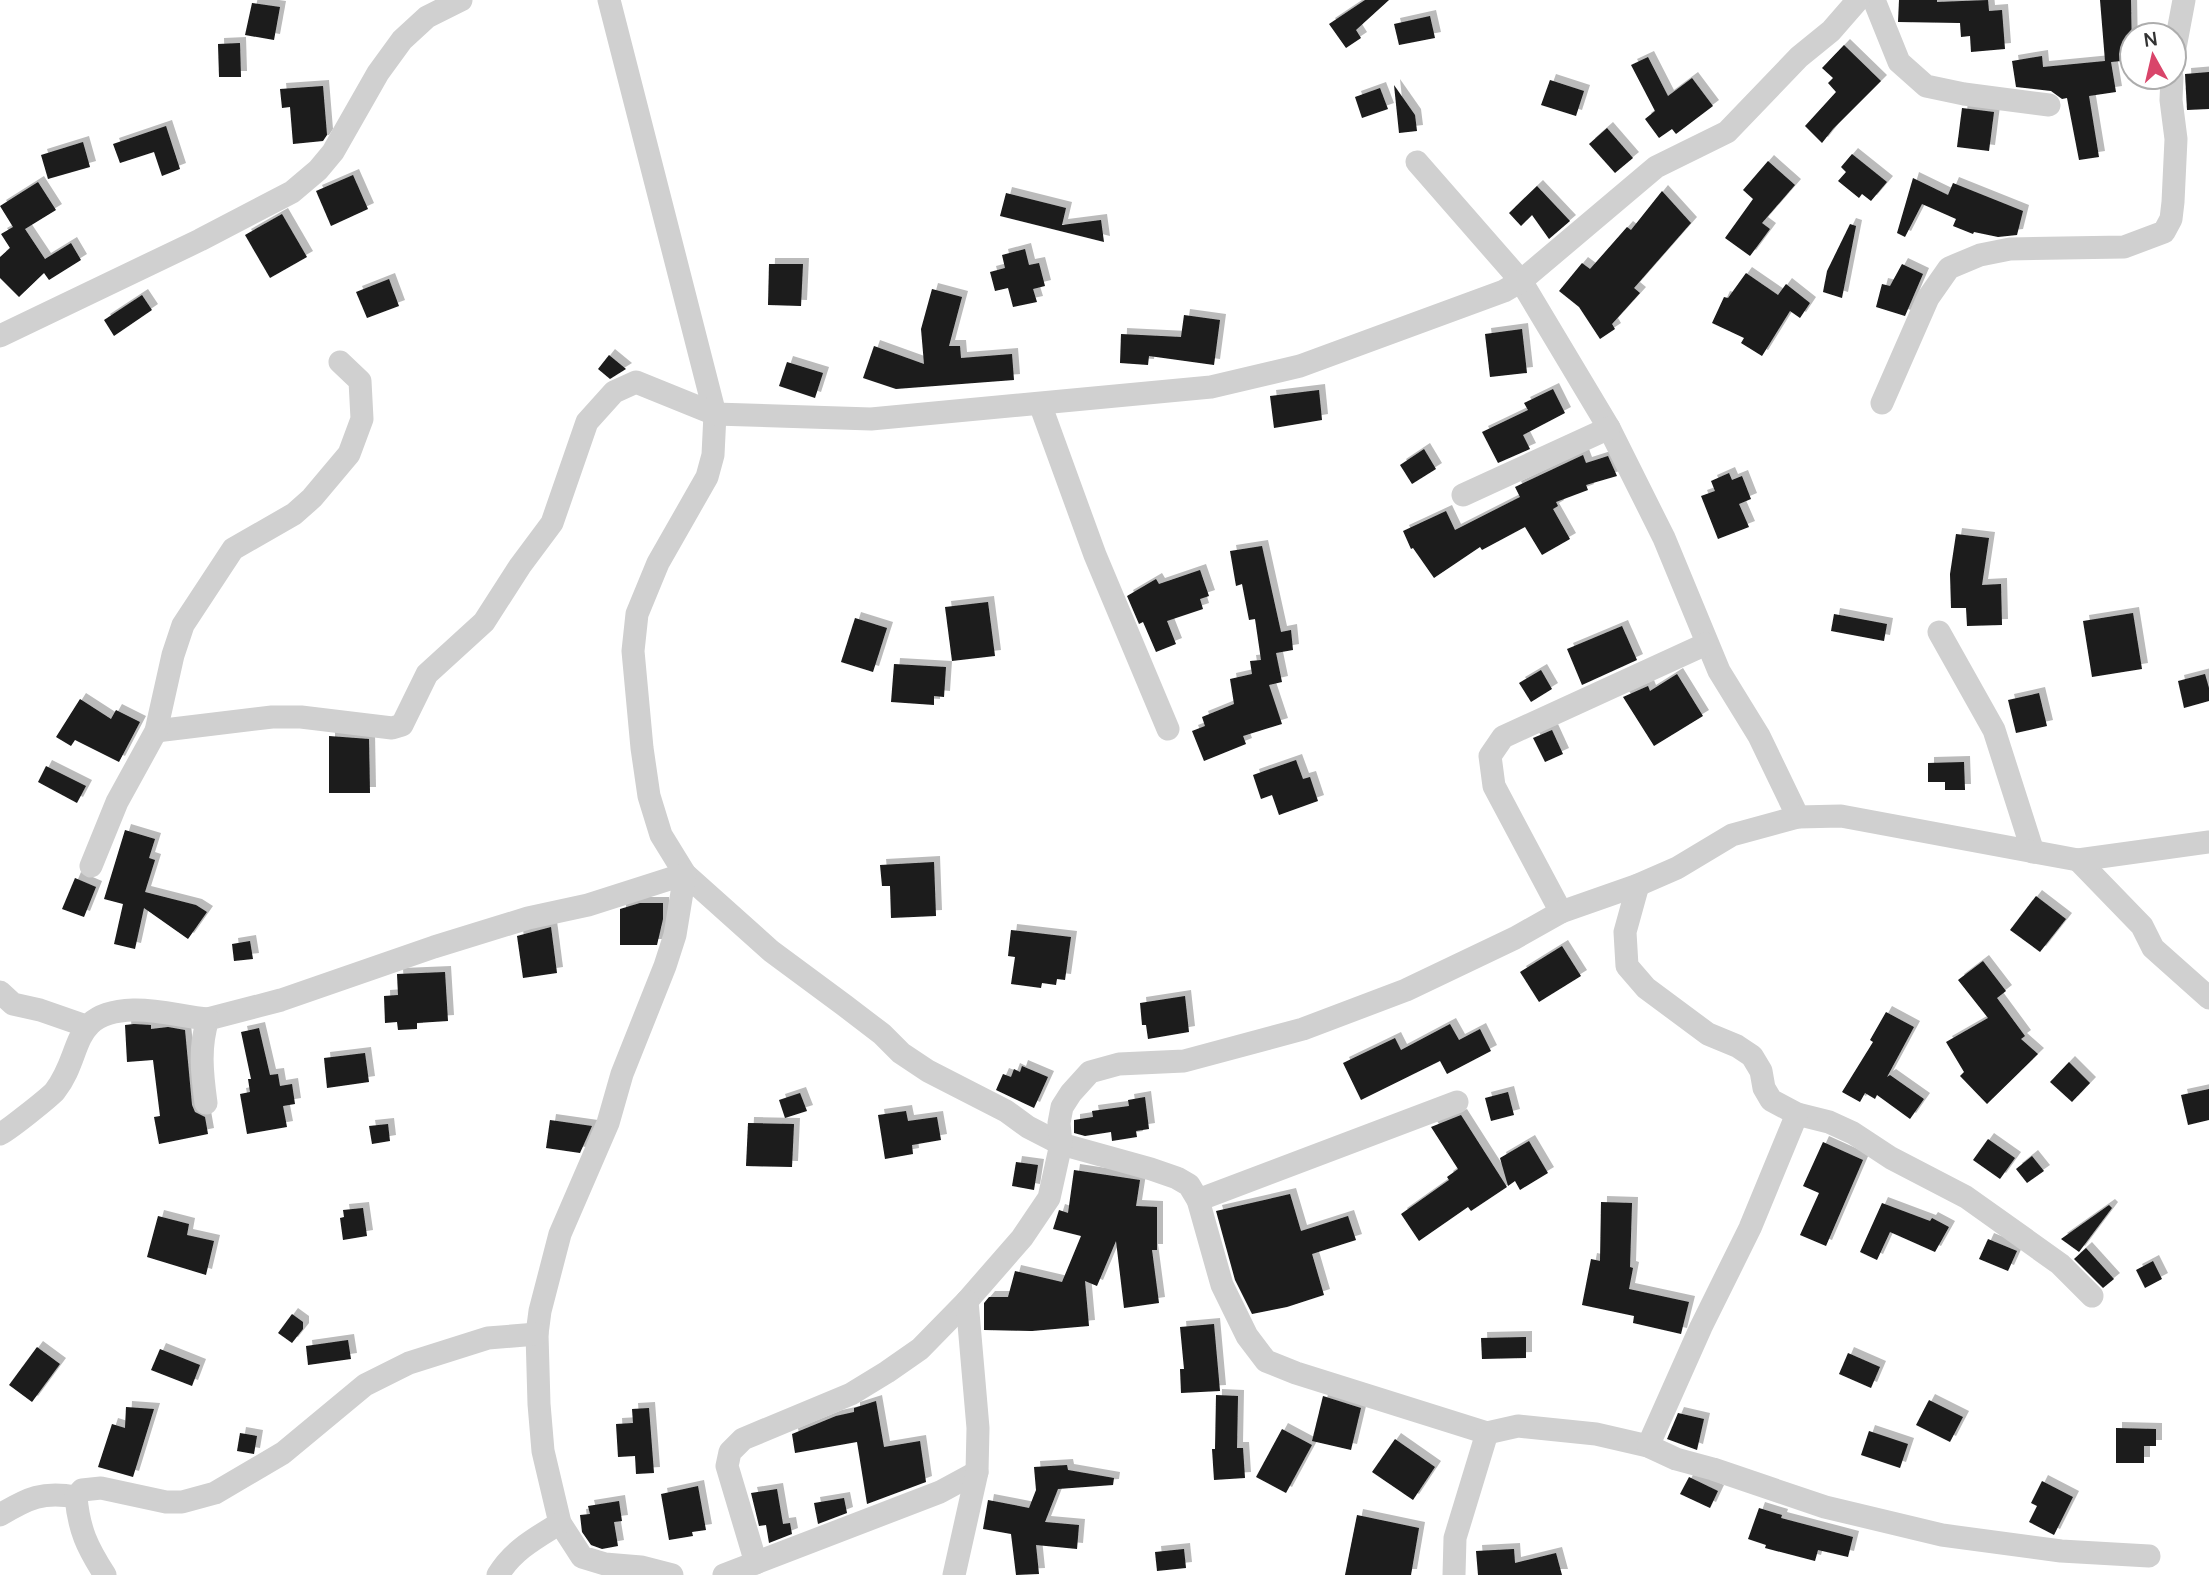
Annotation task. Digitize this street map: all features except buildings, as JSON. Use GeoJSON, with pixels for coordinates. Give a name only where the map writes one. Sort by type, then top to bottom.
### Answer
{"type":"FeatureCollection","features":[{"type":"Feature","properties":{"kind":"street"},"geometry":{"type":"LineString","coordinates":[[0,336],[200,240],[292,192],[318,170],[333,152],[378,73],[402,40],[427,17],[461,0]]}},
{"type":"Feature","properties":{"kind":"street"},"geometry":{"type":"LineString","coordinates":[[609,0],[715,414],[713,455],[707,478],[658,563],[637,614],[633,651],[649,796],[661,835],[685,874],[771,951],[928,1071],[1006,1111],[1028,1127],[1060,1144],[1177,1178],[1189,1185],[1198,1200],[1222,1285],[1247,1336],[1266,1361],[1296,1373],[1488,1433],[1518,1426],[1596,1434],[1648,1446],[1676,1459],[1825,1507],[1942,1535],[2061,1551],[2149,1556]]}},
{"type":"Feature","properties":{"kind":"street"},"geometry":{"type":"LineString","coordinates":[[156,731],[272,717],[313,718],[393,728],[402,725],[427,674],[484,622],[552,523],[587,422],[614,392],[636,382],[715,414],[871,419],[1211,387],[1288,369],[1504,291],[1521,281],[1656,167],[1727,132],[1799,57],[1831,31],[1858,0]]}},
{"type":"Feature","properties":{"kind":"street"},"geometry":{"type":"LineString","coordinates":[[1874,0],[1899,62],[1926,86],[1964,94],[2049,105]]}},
{"type":"Feature","properties":{"kind":"street"},"geometry":{"type":"LineString","coordinates":[[2180,21],[2184,0]]}},
{"type":"Feature","properties":{"kind":"street"},"geometry":{"type":"LineString","coordinates":[[1882,403],[1928,298],[1950,268],[1980,255],[2010,249],[2124,247],[2164,232],[2171,219],[2173,202],[2176,139],[2171,91]]}},
{"type":"Feature","properties":{"kind":"street"},"geometry":{"type":"LineString","coordinates":[[1417,162],[1521,281],[1609,428],[1664,538],[1719,671],[1759,736],[1798,817]]}},
{"type":"Feature","properties":{"kind":"street"},"geometry":{"type":"LineString","coordinates":[[91,866],[117,802],[156,731],[173,655],[183,625],[233,550],[294,514],[312,498],[349,454],[362,419],[360,381],[340,362]]}},
{"type":"Feature","properties":{"kind":"street"},"geometry":{"type":"LineString","coordinates":[[1040,404],[1095,555],[1168,729]]}},
{"type":"Feature","properties":{"kind":"street"},"geometry":{"type":"LineString","coordinates":[[1463,495],[1609,428]]}},
{"type":"Feature","properties":{"kind":"street"},"geometry":{"type":"LineString","coordinates":[[1939,632],[1994,730],[2033,852]]}},
{"type":"Feature","properties":{"kind":"street"},"geometry":{"type":"LineString","coordinates":[[1561,912],[1494,786],[1490,756],[1503,737],[1706,644]]}},
{"type":"Feature","properties":{"kind":"street"},"geometry":{"type":"LineString","coordinates":[[756,1563],[727,1466],[730,1452],[743,1439],[851,1394],[887,1372],[920,1349],[967,1301],[1022,1238],[1049,1198],[1060,1144],[1059,1123],[1062,1107],[1090,1072],[1119,1065],[1184,1061],[1303,1030],[1406,990],[1515,938],[1561,912],[1677,868],[1732,835],[1798,817],[1841,817],[2078,860],[2209,842]]}},
{"type":"Feature","properties":{"kind":"street"},"geometry":{"type":"LineString","coordinates":[[2078,860],[2142,926],[2153,948],[2209,998]]}},
{"type":"Feature","properties":{"kind":"street"},"geometry":{"type":"LineString","coordinates":[[0,1135],[54,1093],[86,1026],[102,1016],[134,1010],[208,1019],[281,1000],[504,925],[588,905],[685,874]]}},
{"type":"Feature","properties":{"kind":"street"},"geometry":{"type":"LineString","coordinates":[[672,1575],[641,1567],[605,1564],[582,1557],[560,1523],[543,1451],[537,1335],[540,1311],[560,1234],[608,1124],[622,1074],[675,935],[685,874]]}},
{"type":"Feature","properties":{"kind":"street"},"geometry":{"type":"LineString","coordinates":[[1638,885],[1625,932],[1627,966],[1646,988],[1708,1034],[1737,1046],[1752,1056],[1761,1071],[1764,1088],[1771,1100],[1797,1114],[1829,1122],[1853,1133],[1891,1158],[1966,1196],[2060,1264],[2092,1296]]}},
{"type":"Feature","properties":{"kind":"street"},"geometry":{"type":"LineString","coordinates":[[0,992],[13,1004],[86,1026]]}},
{"type":"Feature","properties":{"kind":"street"},"geometry":{"type":"LineString","coordinates":[[206,1103],[201,1055],[202,1037],[208,1019]]}},
{"type":"Feature","properties":{"kind":"street"},"geometry":{"type":"LineString","coordinates":[[1198,1200],[1457,1102]]}},
{"type":"Feature","properties":{"kind":"street"},"geometry":{"type":"LineString","coordinates":[[1648,1446],[1701,1326],[1751,1228],[1797,1114]]}},
{"type":"Feature","properties":{"kind":"street"},"geometry":{"type":"LineString","coordinates":[[954,1575],[977,1472],[978,1428],[967,1301]]}},
{"type":"Feature","properties":{"kind":"street"},"geometry":{"type":"LineString","coordinates":[[105,1575],[88,1549],[78,1523],[76,1497],[82,1490],[101,1488],[166,1502],[182,1502],[215,1493],[283,1453],[365,1385],[409,1363],[488,1338],[537,1335]]}},
{"type":"Feature","properties":{"kind":"street"},"geometry":{"type":"LineString","coordinates":[[1454,1575],[1455,1538],[1488,1433]]}},
{"type":"Feature","properties":{"kind":"street"},"geometry":{"type":"LineString","coordinates":[[724,1575],[940,1492],[977,1472]]}},
{"type":"Feature","properties":{"kind":"street"},"geometry":{"type":"LineString","coordinates":[[0,1516],[39,1496],[55,1493],[76,1497]]}},
{"type":"Feature","properties":{"kind":"street"},"geometry":{"type":"LineString","coordinates":[[498,1575],[520,1549],[560,1523]]}}]}
